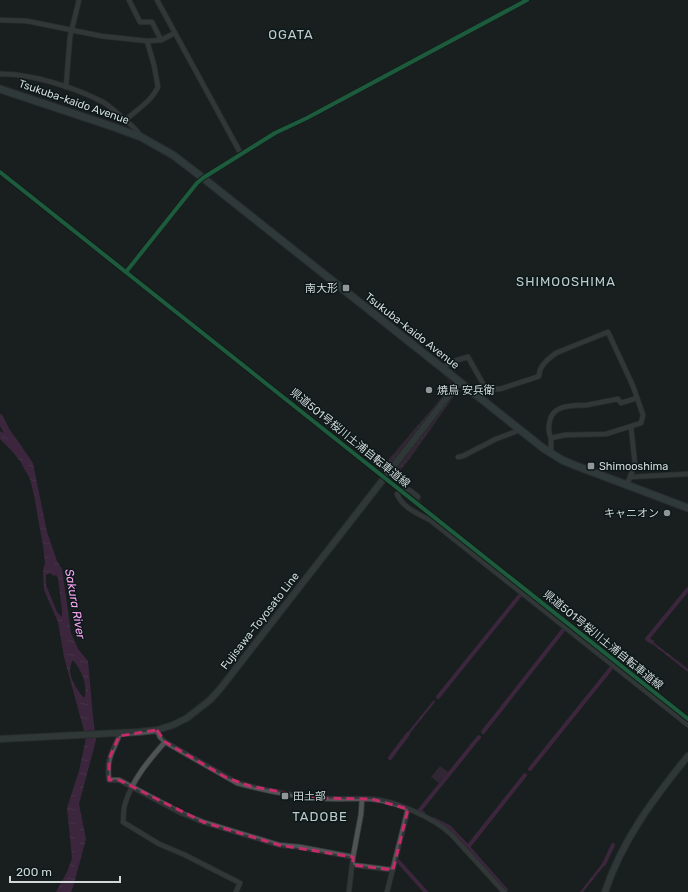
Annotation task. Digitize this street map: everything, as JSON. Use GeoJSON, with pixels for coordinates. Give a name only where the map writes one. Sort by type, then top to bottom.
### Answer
{"type":"FeatureCollection","features":[{"type":"Feature","properties":{"kind":"highway","name":"Tsukuba-kaido Avenue"},"geometry":{"type":"LineString","coordinates":[[0,89],[141,137],[168,152],[551,454],[574,465],[688,508]]}},
{"type":"Feature","properties":{"kind":"main road","name":"Fujisawa-Toyosato Line"},"geometry":{"type":"LineString","coordinates":[[0,739],[157,730],[173,725],[187,718],[210,700],[459,382]]}},
{"type":"Feature","properties":{"kind":"main road"},"geometry":{"type":"LineString","coordinates":[[605,892],[623,847],[637,824],[688,756]]}},
{"type":"Feature","properties":{"kind":"street"},"geometry":{"type":"LineString","coordinates":[[66,87],[72,31],[79,0]]}},
{"type":"Feature","properties":{"kind":"street"},"geometry":{"type":"LineString","coordinates":[[129,0],[140,22],[152,22],[161,40]]}},
{"type":"Feature","properties":{"kind":"street"},"geometry":{"type":"LineString","coordinates":[[157,0],[241,154]]}},
{"type":"Feature","properties":{"kind":"street"},"geometry":{"type":"LineString","coordinates":[[126,272],[197,182],[202,178],[275,133],[307,118],[527,0]]}},
{"type":"Feature","properties":{"kind":"street"},"geometry":{"type":"LineString","coordinates":[[0,20],[27,22],[101,36],[147,41],[161,40],[175,33]]}},
{"type":"Feature","properties":{"kind":"street"},"geometry":{"type":"LineString","coordinates":[[126,120],[146,104],[158,87],[154,65],[147,41]]}},
{"type":"Feature","properties":{"kind":"street","name":"Tsukuba-kaido Avenue"},"geometry":{"type":"LineString","coordinates":[[0,74],[36,78],[66,87],[102,102],[126,120],[139,132],[141,137]]}},
{"type":"Feature","properties":{"kind":"street"},"geometry":{"type":"LineString","coordinates":[[441,368],[457,360],[468,357],[486,390],[500,389],[539,376],[539,372],[543,365],[556,353],[608,332],[628,373],[643,415],[643,420],[641,423],[631,427],[606,434],[565,435],[551,438]]}},
{"type":"Feature","properties":{"kind":"street"},"geometry":{"type":"LineString","coordinates":[[551,454],[551,438],[548,428],[552,413],[558,409],[566,406],[587,405],[618,399],[621,403],[637,398]]}},
{"type":"Feature","properties":{"kind":"street"},"geometry":{"type":"LineString","coordinates":[[627,485],[635,464],[631,427]]}},
{"type":"Feature","properties":{"kind":"street"},"geometry":{"type":"LineString","coordinates":[[458,457],[463,456],[496,439],[520,430]]}},
{"type":"Feature","properties":{"kind":"street"},"geometry":{"type":"LineString","coordinates":[[630,477],[688,474]]}},
{"type":"Feature","properties":{"kind":"street"},"geometry":{"type":"LineString","coordinates":[[418,497],[409,489],[405,489],[397,494],[401,501],[416,514],[430,520],[688,725]]}},
{"type":"Feature","properties":{"kind":"street"},"geometry":{"type":"LineString","coordinates":[[157,730],[160,737],[165,742],[227,778],[250,786],[311,798],[385,801],[420,814],[445,828],[504,892]]}},
{"type":"Feature","properties":{"kind":"street"},"geometry":{"type":"LineString","coordinates":[[119,733],[107,768],[109,780],[119,780],[181,813],[203,822],[279,845],[300,847],[353,857]]}},
{"type":"Feature","properties":{"kind":"street"},"geometry":{"type":"LineString","coordinates":[[165,742],[148,762],[132,787],[124,806],[123,822],[159,844],[183,854],[240,883],[236,892]]}},
{"type":"Feature","properties":{"kind":"street"},"geometry":{"type":"LineString","coordinates":[[349,891],[362,799]]}},
{"type":"Feature","properties":{"kind":"street"},"geometry":{"type":"LineString","coordinates":[[387,892],[408,809]]}},
{"type":"Feature","properties":{"kind":"street"},"geometry":{"type":"LineString","coordinates":[[353,865],[393,870]]}},
{"type":"Feature","properties":{"kind":"highlighted area"},"geometry":{"type":"Polygon","coordinates":[[[157,730],[165,742],[227,778],[250,786],[311,798],[372,799],[408,809],[393,870],[353,865],[353,857],[279,845],[203,822],[119,780],[109,780],[109,759],[119,736],[157,730]]]}},
{"type":"Feature","properties":{"kind":"shaded area"},"geometry":{"type":"Polygon","coordinates":[[[441,373],[451,382],[451,388],[385,472],[383,470],[383,466],[450,388],[450,382],[441,373]]]}},
{"type":"Feature","properties":{"kind":"shaded area"},"geometry":{"type":"Polygon","coordinates":[[[464,390],[479,402],[462,391],[456,393],[411,457],[393,479],[390,476],[456,391],[464,390]]]}},
{"type":"Feature","properties":{"kind":"shaded area"},"geometry":{"type":"Polygon","coordinates":[[[409,491],[421,502],[420,504],[436,514],[443,523],[442,524],[402,493],[409,491]]]}},
{"type":"Feature","properties":{"kind":"shaded area"},"geometry":{"type":"Polygon","coordinates":[[[440,766],[448,772],[439,783],[431,777],[440,766]]]}},
{"type":"Feature","properties":{"kind":"water"},"geometry":{"type":"Polygon","coordinates":[[[0,431],[19,443],[33,463],[47,532],[57,561],[62,569],[71,633],[78,649],[88,661],[96,740],[79,804],[86,839],[71,892],[56,892],[67,872],[72,858],[67,808],[79,771],[86,738],[64,657],[58,622],[44,590],[43,571],[45,563],[43,546],[30,479],[20,461],[0,439],[0,431]],[[50,573],[46,575],[46,585],[57,612],[62,617],[58,578],[56,575],[54,576],[50,573]],[[73,660],[70,669],[72,679],[80,693],[83,697],[85,697],[83,677],[73,660]]]}},
{"type":"Feature","properties":{"kind":"water"},"geometry":{"type":"Polygon","coordinates":[[[646,639],[649,639],[688,669],[688,672],[646,639]]]}},
{"type":"Feature","properties":{"kind":"water"},"geometry":{"type":"Polygon","coordinates":[[[434,700],[435,702],[406,738],[404,737],[434,700]]]}},
{"type":"Feature","properties":{"kind":"water"},"geometry":{"type":"Polygon","coordinates":[[[605,860],[607,862],[583,892],[580,892],[605,860]]]}},
{"type":"Feature","properties":{"kind":"waterway","name":"Sakura River"},"geometry":{"type":"LineString","coordinates":[[0,418],[7,432],[18,447]]}},
{"type":"Feature","properties":{"kind":"waterway"},"geometry":{"type":"LineString","coordinates":[[652,642],[647,639],[688,589]]}},
{"type":"Feature","properties":{"kind":"waterway"},"geometry":{"type":"LineString","coordinates":[[438,697],[521,594]]}},
{"type":"Feature","properties":{"kind":"waterway"},"geometry":{"type":"LineString","coordinates":[[483,732],[564,629]]}},
{"type":"Feature","properties":{"kind":"waterway"},"geometry":{"type":"LineString","coordinates":[[530,769],[612,667]]}},
{"type":"Feature","properties":{"kind":"waterway"},"geometry":{"type":"LineString","coordinates":[[390,758],[408,734]]}},
{"type":"Feature","properties":{"kind":"waterway"},"geometry":{"type":"LineString","coordinates":[[423,813],[419,811],[479,737]]}},
{"type":"Feature","properties":{"kind":"waterway"},"geometry":{"type":"LineString","coordinates":[[506,890],[468,847],[525,775]]}},
{"type":"Feature","properties":{"kind":"waterway"},"geometry":{"type":"LineString","coordinates":[[433,819],[449,827],[468,847]]}},
{"type":"Feature","properties":{"kind":"waterway"},"geometry":{"type":"LineString","coordinates":[[604,864],[613,845]]}},
{"type":"Feature","properties":{"kind":"waterway"},"geometry":{"type":"LineString","coordinates":[[398,861],[426,892]]}},
{"type":"Feature","properties":{"kind":"cycle path"},"geometry":{"type":"LineString","coordinates":[[126,272],[197,183],[203,178],[275,133],[307,118],[527,0]]}},
{"type":"Feature","properties":{"kind":"cycle path","name":"県道501号桜川土浦自転車道線"},"geometry":{"type":"LineString","coordinates":[[0,172],[688,719]]}},
{"type":"Feature","properties":{"kind":"place","name":"南大形"},"geometry":{"type":"Point","coordinates":[346,288]}},
{"type":"Feature","properties":{"kind":"place","name":"焼鳥 安兵衛"},"geometry":{"type":"Point","coordinates":[429,390]}},
{"type":"Feature","properties":{"kind":"place","name":"Shimooshima"},"geometry":{"type":"Point","coordinates":[591,466]}},
{"type":"Feature","properties":{"kind":"place","name":"キャニオン"},"geometry":{"type":"Point","coordinates":[667,513]}},
{"type":"Feature","properties":{"kind":"place","name":"田土部"},"geometry":{"type":"Point","coordinates":[285,796]}},
{"type":"Feature","properties":{"kind":"district","name":"OGATA"},"geometry":{"type":"Point","coordinates":[291,34]}},
{"type":"Feature","properties":{"kind":"district","name":"SHIMOOSHIMA"},"geometry":{"type":"Point","coordinates":[566,281]}},
{"type":"Feature","properties":{"kind":"district","name":"TADOBE"},"geometry":{"type":"Point","coordinates":[320,816]}}]}
